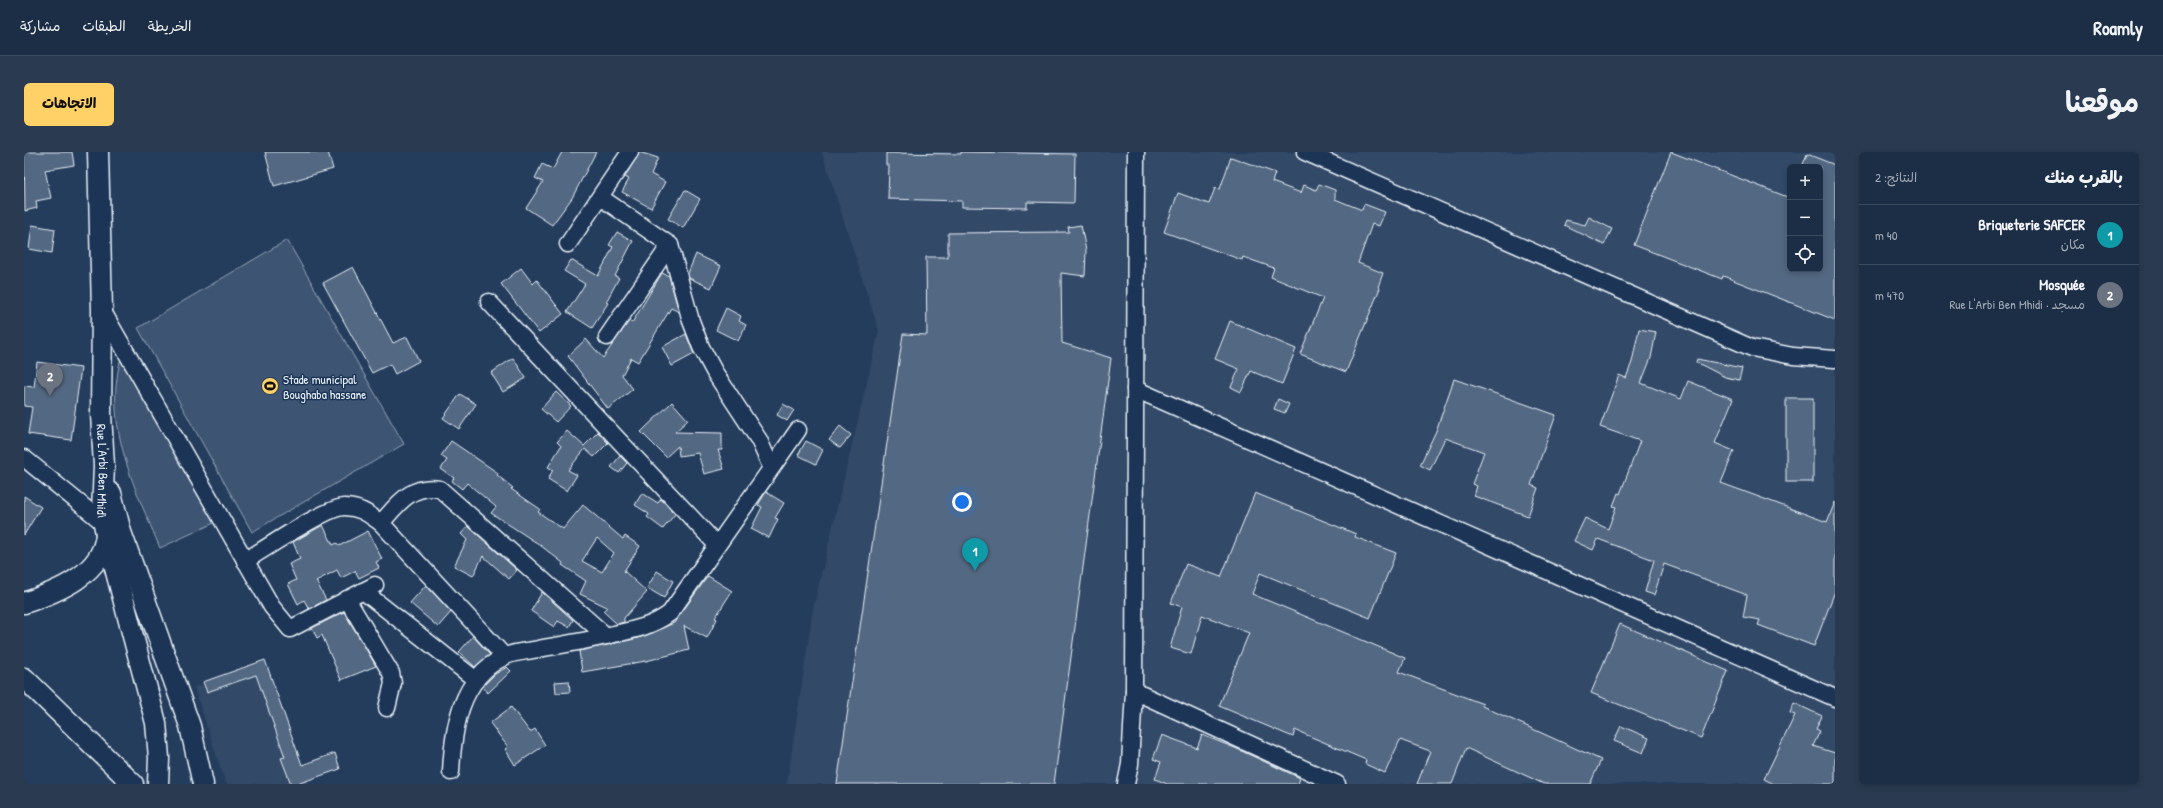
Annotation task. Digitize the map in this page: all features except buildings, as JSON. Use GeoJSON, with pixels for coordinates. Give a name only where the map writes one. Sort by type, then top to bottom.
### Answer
{"type":"FeatureCollection","features":[{"type":"Feature","properties":{"kind":"main road","name":"Rue L'Arbi Ben Mhidi"},"geometry":{"type":"LineString","coordinates":[[98,152],[102,310],[101,414],[104,466],[102,513],[156,723],[159,758],[158,784]]}},
{"type":"Feature","properties":{"kind":"main road"},"geometry":{"type":"LineString","coordinates":[[104,466],[121,532],[190,726],[203,784]]}},
{"type":"Feature","properties":{"kind":"main road"},"geometry":{"type":"LineString","coordinates":[[24,603],[61,588],[90,568],[102,553],[105,529]]}},
{"type":"Feature","properties":{"kind":"main road"},"geometry":{"type":"LineString","coordinates":[[24,678],[133,784]]}},
{"type":"Feature","properties":{"kind":"street"},"geometry":{"type":"LineString","coordinates":[[568,244],[630,152]]}},
{"type":"Feature","properties":{"kind":"street"},"geometry":{"type":"LineString","coordinates":[[1126,784],[1130,764],[1134,691],[1136,152]]}},
{"type":"Feature","properties":{"kind":"street"},"geometry":{"type":"LineString","coordinates":[[1305,152],[1752,348],[1793,356],[1835,359]]}},
{"type":"Feature","properties":{"kind":"street"},"geometry":{"type":"LineString","coordinates":[[600,197],[670,245],[691,321],[701,347],[715,373],[759,440],[771,467]]}},
{"type":"Feature","properties":{"kind":"street"},"geometry":{"type":"LineString","coordinates":[[607,337],[670,245]]}},
{"type":"Feature","properties":{"kind":"street"},"geometry":{"type":"LineString","coordinates":[[489,302],[716,545]]}},
{"type":"Feature","properties":{"kind":"street"},"geometry":{"type":"LineString","coordinates":[[102,310],[272,607],[290,629],[369,588],[476,680]]}},
{"type":"Feature","properties":{"kind":"street"},"geometry":{"type":"LineString","coordinates":[[1135,389],[1835,698]]}},
{"type":"Feature","properties":{"kind":"street"},"geometry":{"type":"LineString","coordinates":[[451,772],[452,744],[458,718],[464,698],[476,680],[504,656],[606,636],[658,622],[670,613],[716,545],[798,430]]}},
{"type":"Feature","properties":{"kind":"street"},"geometry":{"type":"LineString","coordinates":[[24,458],[105,529]]}},
{"type":"Feature","properties":{"kind":"street"},"geometry":{"type":"LineString","coordinates":[[381,523],[401,500],[415,491],[428,487],[440,489],[606,636]]}},
{"type":"Feature","properties":{"kind":"street"},"geometry":{"type":"LineString","coordinates":[[245,561],[327,512],[344,507],[363,510],[381,523],[504,656]]}},
{"type":"Feature","properties":{"kind":"street"},"geometry":{"type":"LineString","coordinates":[[347,599],[391,674],[393,683],[387,708]]}},
{"type":"Feature","properties":{"kind":"street"},"geometry":{"type":"LineString","coordinates":[[1134,691],[1337,784]]}},
{"type":"Feature","properties":{"kind":"shaded area"},"geometry":{"type":"Polygon","coordinates":[[[822,152],[1835,152],[1835,784],[787,784],[813,609],[879,331],[822,152]]]}},
{"type":"Feature","properties":{"kind":"shaded area","name":"Stade municipal Boughaba hassane"},"geometry":{"type":"Polygon","coordinates":[[[287,240],[404,444],[252,532],[138,328],[287,240]]]}},
{"type":"Feature","properties":{"kind":"shaded area"},"geometry":{"type":"Polygon","coordinates":[[[120,361],[123,363],[216,522],[160,548],[132,480],[119,434],[116,410],[116,386],[120,361]]]}},
{"type":"Feature","properties":{"kind":"shaded area"},"geometry":{"type":"Polygon","coordinates":[[[264,673],[309,784],[226,784],[194,687],[264,673]]]}},
{"type":"Feature","properties":{"kind":"place","name":"Stade municipal Boughaba hassane"},"geometry":{"type":"Point","coordinates":[270,386]}},
{"type":"Feature","properties":{"kind":"place","name":"Mosquée"},"geometry":{"type":"Point","coordinates":[50,396]}},
{"type":"Feature","properties":{"kind":"place","name":"Briqueterie SAFCER"},"geometry":{"type":"Point","coordinates":[975,571]}}]}
